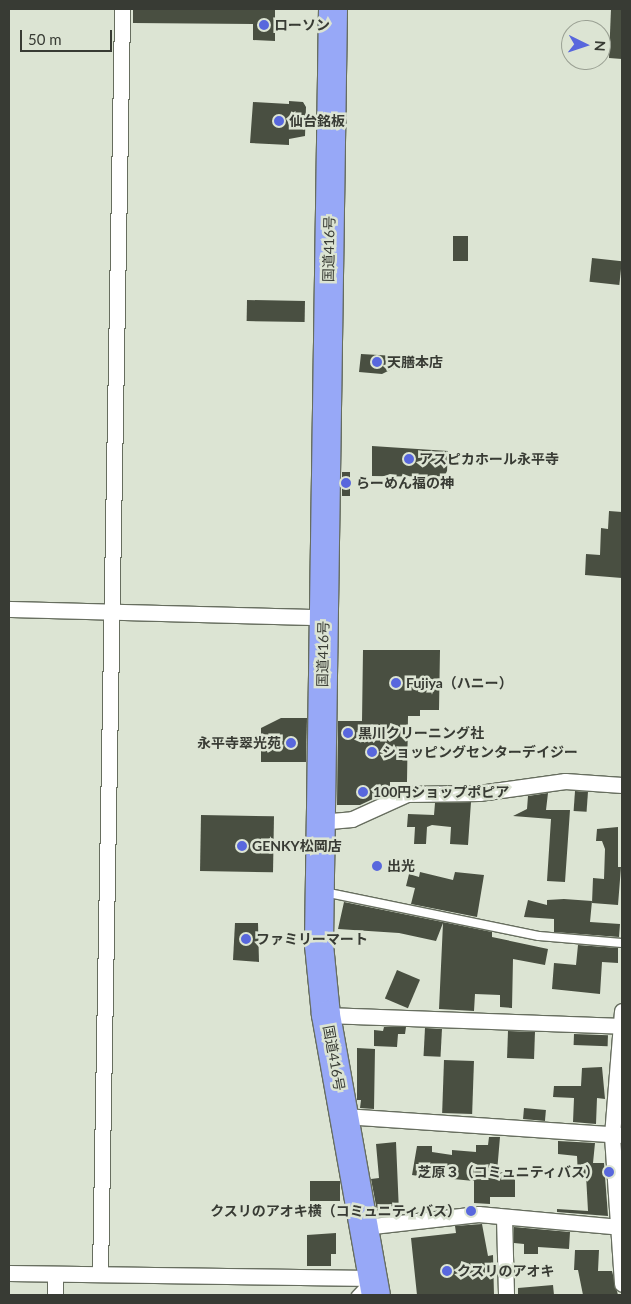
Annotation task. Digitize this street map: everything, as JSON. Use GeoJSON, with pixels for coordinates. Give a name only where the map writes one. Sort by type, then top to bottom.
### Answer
{"type":"FeatureCollection","features":[{"type":"Feature","properties":{"kind":"highway","name":"国道416号"},"geometry":{"type":"LineString","coordinates":[[333,9],[318,945],[326,1015],[364,1227],[368,1290]]}},
{"type":"Feature","properties":{"kind":"street"},"geometry":{"type":"LineString","coordinates":[[100,1274],[122,9]]}},
{"type":"Feature","properties":{"kind":"street"},"geometry":{"type":"LineString","coordinates":[[9,608],[323,617]]}},
{"type":"Feature","properties":{"kind":"street"},"geometry":{"type":"LineString","coordinates":[[319,822],[352,819],[406,794],[479,793],[565,781],[622,785]]}},
{"type":"Feature","properties":{"kind":"street"},"geometry":{"type":"LineString","coordinates":[[622,1010],[617,1136],[622,1284]]}},
{"type":"Feature","properties":{"kind":"street"},"geometry":{"type":"LineString","coordinates":[[326,1015],[622,1026]]}},
{"type":"Feature","properties":{"kind":"street"},"geometry":{"type":"LineString","coordinates":[[344,1116],[617,1136]]}},
{"type":"Feature","properties":{"kind":"street"},"geometry":{"type":"LineString","coordinates":[[364,1227],[478,1214],[620,1227]]}},
{"type":"Feature","properties":{"kind":"street"},"geometry":{"type":"LineString","coordinates":[[504,1216],[506,1295]]}},
{"type":"Feature","properties":{"kind":"street"},"geometry":{"type":"LineString","coordinates":[[9,1273],[100,1274],[368,1290]]}},
{"type":"Feature","properties":{"kind":"street"},"geometry":{"type":"LineString","coordinates":[[55,1274],[55,1295]]}},
{"type":"Feature","properties":{"kind":"lane"},"geometry":{"type":"LineString","coordinates":[[318,892],[539,936],[622,943]]}},
{"type":"Feature","properties":{"kind":"building"},"geometry":{"type":"Polygon","coordinates":[[[133,9],[275,9],[275,41],[253,40],[253,24],[133,23],[133,9]]]}},
{"type":"Feature","properties":{"kind":"building"},"geometry":{"type":"Polygon","coordinates":[[[611,9],[622,9],[622,59],[611,58],[611,9]]]}},
{"type":"Feature","properties":{"kind":"building","name":"仙台銘板"},"geometry":{"type":"Polygon","coordinates":[[[289,101],[303,102],[306,107],[305,136],[289,139],[289,145],[250,143],[253,102],[289,104],[289,101]]]}},
{"type":"Feature","properties":{"kind":"building"},"geometry":{"type":"Polygon","coordinates":[[[453,236],[468,236],[468,261],[453,261],[453,236]]]}},
{"type":"Feature","properties":{"kind":"building"},"geometry":{"type":"Polygon","coordinates":[[[592,258],[622,261],[619,285],[589,282],[592,258]]]}},
{"type":"Feature","properties":{"kind":"building"},"geometry":{"type":"Polygon","coordinates":[[[247,300],[305,301],[305,322],[247,321],[247,300]]]}},
{"type":"Feature","properties":{"kind":"building"},"geometry":{"type":"Polygon","coordinates":[[[361,354],[430,358],[429,368],[398,366],[382,374],[359,372],[361,354]]]}},
{"type":"Feature","properties":{"kind":"building"},"geometry":{"type":"Polygon","coordinates":[[[372,446],[448,451],[447,471],[444,477],[372,476],[372,446]]]}},
{"type":"Feature","properties":{"kind":"building"},"geometry":{"type":"Polygon","coordinates":[[[342,472],[350,472],[350,496],[342,496],[342,472]]]}},
{"type":"Feature","properties":{"kind":"building"},"geometry":{"type":"Polygon","coordinates":[[[609,511],[622,512],[622,578],[585,575],[586,554],[600,555],[601,528],[608,529],[609,511]]]}},
{"type":"Feature","properties":{"kind":"building","name":"ショッピングセンターデイジー"},"geometry":{"type":"Polygon","coordinates":[[[363,650],[440,650],[439,710],[420,710],[420,716],[408,716],[407,782],[390,782],[390,791],[360,805],[337,805],[338,721],[362,721],[363,650]]]}},
{"type":"Feature","properties":{"kind":"building"},"geometry":{"type":"Polygon","coordinates":[[[281,718],[307,718],[306,762],[261,762],[261,728],[281,718]]]}},
{"type":"Feature","properties":{"kind":"building"},"geometry":{"type":"Polygon","coordinates":[[[575,791],[588,792],[587,812],[574,811],[575,791]]]}},
{"type":"Feature","properties":{"kind":"building"},"geometry":{"type":"Polygon","coordinates":[[[548,793],[546,810],[570,810],[565,882],[547,881],[551,819],[513,816],[527,809],[528,796],[548,793]]]}},
{"type":"Feature","properties":{"kind":"building"},"geometry":{"type":"Polygon","coordinates":[[[471,802],[468,845],[450,844],[451,827],[432,825],[427,827],[426,844],[414,844],[415,827],[407,827],[408,814],[434,815],[435,803],[471,802]]]}},
{"type":"Feature","properties":{"kind":"building"},"geometry":{"type":"Polygon","coordinates":[[[201,815],[274,816],[273,872],[200,871],[201,815]]]}},
{"type":"Feature","properties":{"kind":"building"},"geometry":{"type":"Polygon","coordinates":[[[618,827],[618,867],[621,867],[618,905],[592,903],[593,878],[604,879],[605,849],[602,841],[596,841],[597,829],[618,827]]]}},
{"type":"Feature","properties":{"kind":"building"},"geometry":{"type":"Polygon","coordinates":[[[420,872],[453,880],[455,872],[484,875],[477,917],[411,904],[415,888],[406,886],[409,874],[419,877],[420,872]]]}},
{"type":"Feature","properties":{"kind":"building"},"geometry":{"type":"Polygon","coordinates":[[[528,900],[547,905],[547,900],[592,901],[590,922],[620,924],[619,937],[554,932],[554,919],[524,917],[528,900]]]}},
{"type":"Feature","properties":{"kind":"building"},"geometry":{"type":"Polygon","coordinates":[[[344,902],[492,932],[492,937],[548,949],[545,965],[513,959],[512,1008],[500,1007],[500,995],[475,994],[474,1011],[439,1009],[443,923],[436,941],[399,933],[338,929],[344,902]]]}},
{"type":"Feature","properties":{"kind":"building"},"geometry":{"type":"Polygon","coordinates":[[[235,923],[258,923],[259,962],[233,960],[235,923]]]}},
{"type":"Feature","properties":{"kind":"building"},"geometry":{"type":"Polygon","coordinates":[[[578,945],[618,948],[618,963],[602,962],[600,994],[552,989],[554,963],[576,965],[578,945]]]}},
{"type":"Feature","properties":{"kind":"building"},"geometry":{"type":"Polygon","coordinates":[[[397,970],[420,980],[408,1008],[385,999],[397,970]]]}},
{"type":"Feature","properties":{"kind":"building"},"geometry":{"type":"Polygon","coordinates":[[[384,1027],[406,1027],[405,1034],[398,1034],[397,1047],[374,1046],[374,1030],[383,1031],[384,1027]]]}},
{"type":"Feature","properties":{"kind":"building"},"geometry":{"type":"Polygon","coordinates":[[[425,1028],[442,1029],[441,1057],[424,1056],[425,1028]]]}},
{"type":"Feature","properties":{"kind":"building"},"geometry":{"type":"Polygon","coordinates":[[[508,1031],[535,1032],[534,1059],[507,1058],[508,1031]]]}},
{"type":"Feature","properties":{"kind":"building"},"geometry":{"type":"Polygon","coordinates":[[[574,1034],[608,1035],[608,1046],[574,1045],[574,1034]]]}},
{"type":"Feature","properties":{"kind":"building"},"geometry":{"type":"Polygon","coordinates":[[[357,1048],[375,1049],[374,1109],[360,1108],[361,1100],[357,1100],[357,1048]]]}},
{"type":"Feature","properties":{"kind":"building"},"geometry":{"type":"Polygon","coordinates":[[[444,1060],[474,1061],[472,1114],[442,1113],[444,1060]]]}},
{"type":"Feature","properties":{"kind":"building"},"geometry":{"type":"Polygon","coordinates":[[[602,1067],[605,1099],[597,1098],[596,1124],[573,1122],[574,1098],[553,1097],[554,1086],[581,1086],[582,1068],[602,1067]]]}},
{"type":"Feature","properties":{"kind":"building"},"geometry":{"type":"Polygon","coordinates":[[[524,1108],[546,1110],[545,1121],[523,1119],[524,1108]]]}},
{"type":"Feature","properties":{"kind":"building"},"geometry":{"type":"Polygon","coordinates":[[[489,1137],[500,1137],[497,1172],[515,1172],[515,1197],[490,1197],[490,1204],[474,1203],[474,1181],[453,1179],[453,1166],[432,1165],[432,1178],[412,1175],[417,1146],[432,1146],[432,1152],[452,1155],[452,1150],[476,1152],[476,1145],[488,1145],[489,1137]]]}},
{"type":"Feature","properties":{"kind":"building"},"geometry":{"type":"Polygon","coordinates":[[[558,1141],[595,1143],[593,1163],[604,1163],[608,1216],[557,1212],[557,1209],[588,1211],[586,1175],[578,1176],[577,1156],[558,1154],[558,1141]]]}},
{"type":"Feature","properties":{"kind":"building"},"geometry":{"type":"Polygon","coordinates":[[[396,1142],[399,1212],[378,1216],[371,1179],[379,1178],[376,1144],[396,1142]]]}},
{"type":"Feature","properties":{"kind":"building"},"geometry":{"type":"Polygon","coordinates":[[[310,1181],[340,1181],[340,1201],[310,1201],[310,1181]]]}},
{"type":"Feature","properties":{"kind":"building"},"geometry":{"type":"Polygon","coordinates":[[[482,1224],[488,1256],[493,1255],[494,1295],[417,1295],[411,1238],[456,1233],[455,1226],[482,1224]]]}},
{"type":"Feature","properties":{"kind":"building"},"geometry":{"type":"Polygon","coordinates":[[[514,1227],[570,1232],[569,1249],[538,1247],[538,1254],[524,1254],[524,1244],[514,1243],[514,1227]]]}},
{"type":"Feature","properties":{"kind":"building"},"geometry":{"type":"Polygon","coordinates":[[[336,1233],[336,1254],[331,1254],[331,1266],[307,1266],[307,1235],[336,1233]]]}},
{"type":"Feature","properties":{"kind":"building"},"geometry":{"type":"Polygon","coordinates":[[[575,1250],[599,1250],[598,1271],[612,1271],[618,1295],[583,1295],[578,1270],[574,1270],[575,1250]]]}},
{"type":"Feature","properties":{"kind":"building"},"geometry":{"type":"Polygon","coordinates":[[[553,1285],[554,1295],[518,1295],[518,1288],[553,1285]]]}},
{"type":"Feature","properties":{"kind":"place","name":"ローソン"},"geometry":{"type":"Point","coordinates":[264,25]}},
{"type":"Feature","properties":{"kind":"place","name":"仙台銘板"},"geometry":{"type":"Point","coordinates":[279,121]}},
{"type":"Feature","properties":{"kind":"place","name":"天膳本店"},"geometry":{"type":"Point","coordinates":[377,362]}},
{"type":"Feature","properties":{"kind":"place","name":"アスピカホール永平寺"},"geometry":{"type":"Point","coordinates":[409,459]}},
{"type":"Feature","properties":{"kind":"place","name":"らーめん福の神"},"geometry":{"type":"Point","coordinates":[346,483]}},
{"type":"Feature","properties":{"kind":"place","name":"Fujiya（ハニー）"},"geometry":{"type":"Point","coordinates":[396,683]}},
{"type":"Feature","properties":{"kind":"place","name":"黒川クリーニング社"},"geometry":{"type":"Point","coordinates":[348,733]}},
{"type":"Feature","properties":{"kind":"place","name":"永平寺翠光苑"},"geometry":{"type":"Point","coordinates":[291,743]}},
{"type":"Feature","properties":{"kind":"place","name":"ショッピングセンターデイジー"},"geometry":{"type":"Point","coordinates":[372,752]}},
{"type":"Feature","properties":{"kind":"place","name":"100円ショップポピア"},"geometry":{"type":"Point","coordinates":[363,792]}},
{"type":"Feature","properties":{"kind":"place","name":"GENKY松岡店"},"geometry":{"type":"Point","coordinates":[242,846]}},
{"type":"Feature","properties":{"kind":"place","name":"出光"},"geometry":{"type":"Point","coordinates":[377,866]}},
{"type":"Feature","properties":{"kind":"place","name":"ファミリーマート"},"geometry":{"type":"Point","coordinates":[246,939]}},
{"type":"Feature","properties":{"kind":"place","name":"芝原３（コミュニティバス）"},"geometry":{"type":"Point","coordinates":[609,1172]}},
{"type":"Feature","properties":{"kind":"place","name":"クスリのアオキ横（コミュニティバス）"},"geometry":{"type":"Point","coordinates":[471,1211]}},
{"type":"Feature","properties":{"kind":"place","name":"クスリのアオキ"},"geometry":{"type":"Point","coordinates":[447,1271]}}]}
